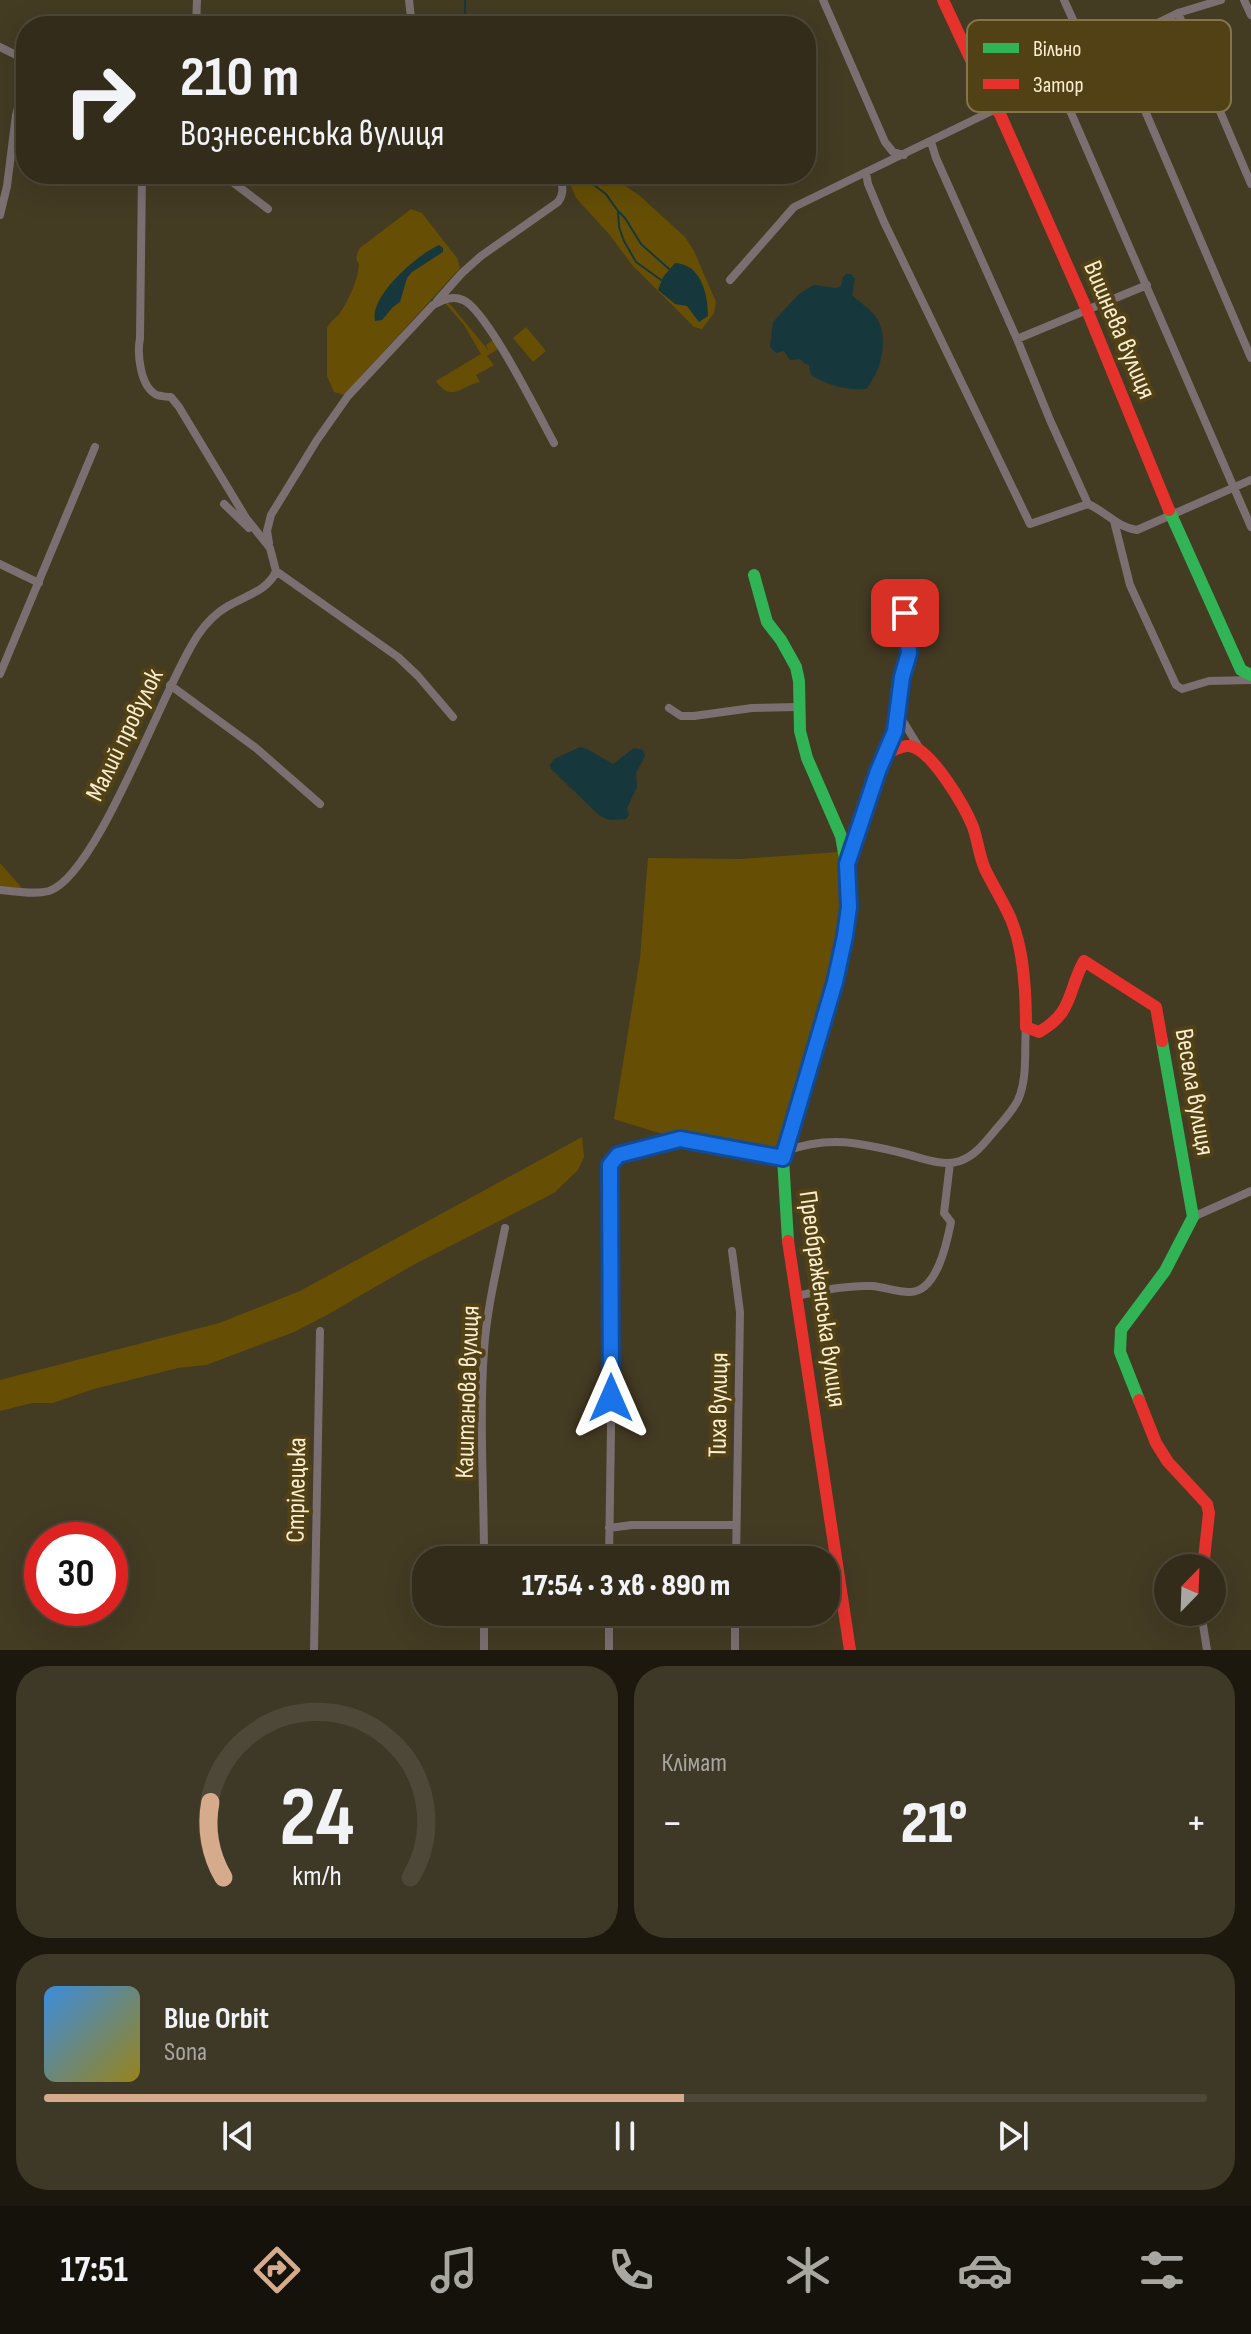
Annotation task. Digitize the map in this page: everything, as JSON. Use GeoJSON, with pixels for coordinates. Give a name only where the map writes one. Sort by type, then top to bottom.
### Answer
{"type":"FeatureCollection","features":[{"type":"Feature","properties":{"kind":"street"},"geometry":{"type":"LineString","coordinates":[[823,0],[885,142],[893,152],[905,155]]}},
{"type":"Feature","properties":{"kind":"street","name":"Вишнева вулиця"},"geometry":{"type":"LineString","coordinates":[[943,0],[967,52]]}},
{"type":"Feature","properties":{"kind":"street"},"geometry":{"type":"LineString","coordinates":[[1064,0],[1073,20]]}},
{"type":"Feature","properties":{"kind":"street"},"geometry":{"type":"LineString","coordinates":[[1164,20],[1221,0]]}},
{"type":"Feature","properties":{"kind":"street"},"geometry":{"type":"LineString","coordinates":[[1244,0],[1251,15]]}},
{"type":"Feature","properties":{"kind":"street"},"geometry":{"type":"LineString","coordinates":[[1178,13],[1181,20]]}},
{"type":"Feature","properties":{"kind":"street"},"geometry":{"type":"LineString","coordinates":[[730,280],[794,207],[990,112]]}},
{"type":"Feature","properties":{"kind":"street","name":"Вишнева вулиця"},"geometry":{"type":"LineString","coordinates":[[997,112],[1087,310],[1172,516],[1241,670],[1251,678]]}},
{"type":"Feature","properties":{"kind":"street"},"geometry":{"type":"LineString","coordinates":[[1071,112],[1251,527]]}},
{"type":"Feature","properties":{"kind":"street"},"geometry":{"type":"LineString","coordinates":[[1146,112],[1251,358]]}},
{"type":"Feature","properties":{"kind":"street"},"geometry":{"type":"LineString","coordinates":[[1220,112],[1251,184]]}},
{"type":"Feature","properties":{"kind":"street"},"geometry":{"type":"LineString","coordinates":[[0,215],[16,115]]}},
{"type":"Feature","properties":{"kind":"street"},"geometry":{"type":"LineString","coordinates":[[931,142],[1088,504],[1130,530],[1137,530],[1251,480]]}},
{"type":"Feature","properties":{"kind":"street"},"geometry":{"type":"LineString","coordinates":[[866,173],[884,222],[1030,524],[1088,504]]}},
{"type":"Feature","properties":{"kind":"street"},"geometry":{"type":"LineString","coordinates":[[142,184],[138,362],[151,390],[158,395],[171,397],[179,407],[246,518],[270,548]]}},
{"type":"Feature","properties":{"kind":"street"},"geometry":{"type":"LineString","coordinates":[[235,184],[268,209]]}},
{"type":"Feature","properties":{"kind":"street"},"geometry":{"type":"LineString","coordinates":[[453,717],[398,657],[276,571],[267,531],[271,515],[348,396],[471,265],[547,211],[563,196],[561,184]]}},
{"type":"Feature","properties":{"kind":"street"},"geometry":{"type":"LineString","coordinates":[[1017,339],[1147,285]]}},
{"type":"Feature","properties":{"kind":"street"},"geometry":{"type":"LineString","coordinates":[[433,305],[451,298],[472,305],[498,342],[554,443]]}},
{"type":"Feature","properties":{"kind":"street"},"geometry":{"type":"LineString","coordinates":[[0,674],[95,447]]}},
{"type":"Feature","properties":{"kind":"street"},"geometry":{"type":"LineString","coordinates":[[224,504],[270,548]]}},
{"type":"Feature","properties":{"kind":"street"},"geometry":{"type":"LineString","coordinates":[[1114,521],[1130,585],[1176,685],[1182,689],[1209,681],[1251,678]]}},
{"type":"Feature","properties":{"kind":"street"},"geometry":{"type":"LineString","coordinates":[[0,564],[39,583]]}},
{"type":"Feature","properties":{"kind":"street","name":"Малий провулок"},"geometry":{"type":"LineString","coordinates":[[0,890],[48,891],[71,876],[98,837],[170,685],[197,637],[208,621],[229,605],[265,586],[276,571]]}},
{"type":"Feature","properties":{"kind":"street","name":"Преображенська вулиця"},"geometry":{"type":"LineString","coordinates":[[754,575],[767,622],[796,667],[800,731],[807,758],[841,836],[847,864],[849,907],[845,936],[835,982],[784,1155],[787,1233],[850,1650]]}},
{"type":"Feature","properties":{"kind":"street","name":"Преображенська вулиця"},"geometry":{"type":"LineString","coordinates":[[847,864],[878,771],[895,731],[902,677],[909,653],[904,586]]}},
{"type":"Feature","properties":{"kind":"street"},"geometry":{"type":"LineString","coordinates":[[170,685],[244,738],[320,804]]}},
{"type":"Feature","properties":{"kind":"street"},"geometry":{"type":"LineString","coordinates":[[669,708],[681,716],[694,716],[752,708],[798,707]]}},
{"type":"Feature","properties":{"kind":"street"},"geometry":{"type":"LineString","coordinates":[[609,1546],[610,1165],[613,1159],[618,1155],[680,1139],[784,1155],[814,1142],[831,1141],[874,1146],[950,1163],[971,1156],[983,1145],[1020,1097],[1026,1027],[1024,976],[1015,928],[1001,895],[985,869],[968,818],[898,713]]}},
{"type":"Feature","properties":{"kind":"street"},"geometry":{"type":"LineString","coordinates":[[887,753],[902,746],[920,749]]}},
{"type":"Feature","properties":{"kind":"street","name":"Весела вулиця"},"geometry":{"type":"LineString","coordinates":[[1026,1027],[1039,1032],[1062,1014],[1068,1006],[1078,969],[1084,961],[1156,1007],[1193,1217]]}},
{"type":"Feature","properties":{"kind":"street"},"geometry":{"type":"LineString","coordinates":[[797,1296],[872,1286],[908,1293],[918,1291],[935,1272],[942,1258],[951,1222],[944,1213],[950,1163]]}},
{"type":"Feature","properties":{"kind":"street"},"geometry":{"type":"LineString","coordinates":[[1205,1554],[1209,1513],[1207,1504],[1168,1462],[1156,1443],[1120,1352],[1119,1340],[1121,1330],[1178,1251],[1193,1217],[1251,1191]]}},
{"type":"Feature","properties":{"kind":"street","name":"Каштанова вулиця"},"geometry":{"type":"LineString","coordinates":[[484,1546],[484,1348],[489,1303],[505,1228]]}},
{"type":"Feature","properties":{"kind":"street","name":"Тиха вулиця"},"geometry":{"type":"LineString","coordinates":[[732,1251],[740,1312],[736,1546]]}},
{"type":"Feature","properties":{"kind":"street","name":"Стрілецька"},"geometry":{"type":"LineString","coordinates":[[314,1650],[320,1331]]}},
{"type":"Feature","properties":{"kind":"street"},"geometry":{"type":"LineString","coordinates":[[609,1528],[632,1525],[736,1525]]}},
{"type":"Feature","properties":{"kind":"street"},"geometry":{"type":"LineString","coordinates":[[484,1626],[484,1650]]}},
{"type":"Feature","properties":{"kind":"street"},"geometry":{"type":"LineString","coordinates":[[609,1626],[609,1650]]}},
{"type":"Feature","properties":{"kind":"street"},"geometry":{"type":"LineString","coordinates":[[735,1626],[735,1650]]}},
{"type":"Feature","properties":{"kind":"street"},"geometry":{"type":"LineString","coordinates":[[1203,1626],[1207,1650]]}},
{"type":"Feature","properties":{"kind":"shaded area"},"geometry":{"type":"Polygon","coordinates":[[[570,184],[623,184],[685,237],[716,302],[714,313],[702,329],[694,327],[633,266],[576,198],[570,184]]]}},
{"type":"Feature","properties":{"kind":"shaded area"},"geometry":{"type":"Polygon","coordinates":[[[411,209],[422,213],[457,258],[460,268],[344,395],[334,392],[327,376],[327,328],[354,287],[360,248],[411,209]]]}},
{"type":"Feature","properties":{"kind":"shaded area"},"geometry":{"type":"Polygon","coordinates":[[[445,303],[449,303],[489,351],[486,345],[493,340],[498,349],[487,356],[494,365],[476,375],[480,382],[452,392],[436,381],[481,354],[464,325],[445,303]]]}},
{"type":"Feature","properties":{"kind":"shaded area"},"geometry":{"type":"Polygon","coordinates":[[[526,327],[546,351],[533,362],[513,338],[526,327]]]}},
{"type":"Feature","properties":{"kind":"shaded area"},"geometry":{"type":"Polygon","coordinates":[[[838,852],[844,895],[835,965],[777,1157],[659,1133],[614,1119],[640,958],[648,858],[741,859],[838,852]]]}},
{"type":"Feature","properties":{"kind":"shaded area"},"geometry":{"type":"Polygon","coordinates":[[[0,863],[22,888],[0,887],[0,863]]]}},
{"type":"Feature","properties":{"kind":"shaded area"},"geometry":{"type":"Polygon","coordinates":[[[582,1137],[584,1157],[578,1170],[554,1193],[413,1265],[294,1332],[206,1365],[178,1368],[94,1389],[53,1403],[32,1403],[0,1411],[0,1380],[219,1323],[300,1291],[582,1137]]]}},
{"type":"Feature","properties":{"kind":"water"},"geometry":{"type":"Polygon","coordinates":[[[439,245],[443,252],[412,272],[407,278],[400,302],[382,320],[375,321],[375,311],[387,288],[408,266],[439,245]]]}},
{"type":"Feature","properties":{"kind":"water"},"geometry":{"type":"Polygon","coordinates":[[[675,263],[691,269],[701,282],[708,316],[699,322],[687,306],[675,304],[658,290],[663,277],[675,263]]]}},
{"type":"Feature","properties":{"kind":"water"},"geometry":{"type":"Polygon","coordinates":[[[846,274],[851,274],[855,279],[852,295],[874,314],[882,335],[882,354],[876,374],[866,389],[844,388],[824,382],[811,375],[809,365],[800,359],[790,360],[784,351],[776,353],[770,347],[773,322],[799,294],[814,285],[841,286],[846,274]]]}},
{"type":"Feature","properties":{"kind":"water"},"geometry":{"type":"Polygon","coordinates":[[[580,747],[613,764],[634,748],[643,750],[645,756],[636,773],[637,787],[627,808],[629,815],[626,819],[610,820],[600,816],[551,769],[554,759],[580,747]]]}},
{"type":"Feature","properties":{"kind":"waterway"},"geometry":{"type":"LineString","coordinates":[[465,0],[465,16]]}},
{"type":"Feature","properties":{"kind":"waterway"},"geometry":{"type":"LineString","coordinates":[[592,184],[606,194],[618,211],[619,227],[636,262],[661,280]]}},
{"type":"Feature","properties":{"kind":"waterway"},"geometry":{"type":"LineString","coordinates":[[619,212],[641,244],[669,269]]}},
{"type":"Feature","properties":{"kind":"traffic: fast"},"geometry":{"type":"LineString","coordinates":[[1169,510],[1241,670],[1251,675]]}},
{"type":"Feature","properties":{"kind":"traffic: fast"},"geometry":{"type":"LineString","coordinates":[[754,575],[767,622],[796,667],[800,731],[807,758],[841,836],[848,876],[849,907],[835,982],[783,1158],[788,1241]]}},
{"type":"Feature","properties":{"kind":"traffic: fast"},"geometry":{"type":"LineString","coordinates":[[1139,1400],[1120,1352],[1121,1330],[1165,1271],[1193,1217],[1162,1041]]}},
{"type":"Feature","properties":{"kind":"traffic: jam"},"geometry":{"type":"LineString","coordinates":[[943,0],[967,52]]}},
{"type":"Feature","properties":{"kind":"traffic: jam"},"geometry":{"type":"LineString","coordinates":[[998,112],[1087,310],[1169,510]]}},
{"type":"Feature","properties":{"kind":"traffic: jam"},"geometry":{"type":"LineString","coordinates":[[887,753],[907,746],[919,750],[947,780],[969,818],[985,869],[1015,931],[1024,973],[1026,1027],[1039,1032],[1058,1017],[1084,961],[1156,1007],[1162,1041]]}},
{"type":"Feature","properties":{"kind":"traffic: jam"},"geometry":{"type":"LineString","coordinates":[[788,1241],[850,1650]]}},
{"type":"Feature","properties":{"kind":"traffic: jam"},"geometry":{"type":"LineString","coordinates":[[1139,1400],[1156,1443],[1168,1462],[1207,1504],[1209,1513],[1205,1554]]}},
{"type":"Feature","properties":{"kind":"route"},"geometry":{"type":"LineString","coordinates":[[611,1398],[610,1165],[618,1155],[680,1139],[783,1158],[835,982],[849,907],[847,864],[878,771],[895,731],[902,677],[909,653],[905,613]]}}]}
